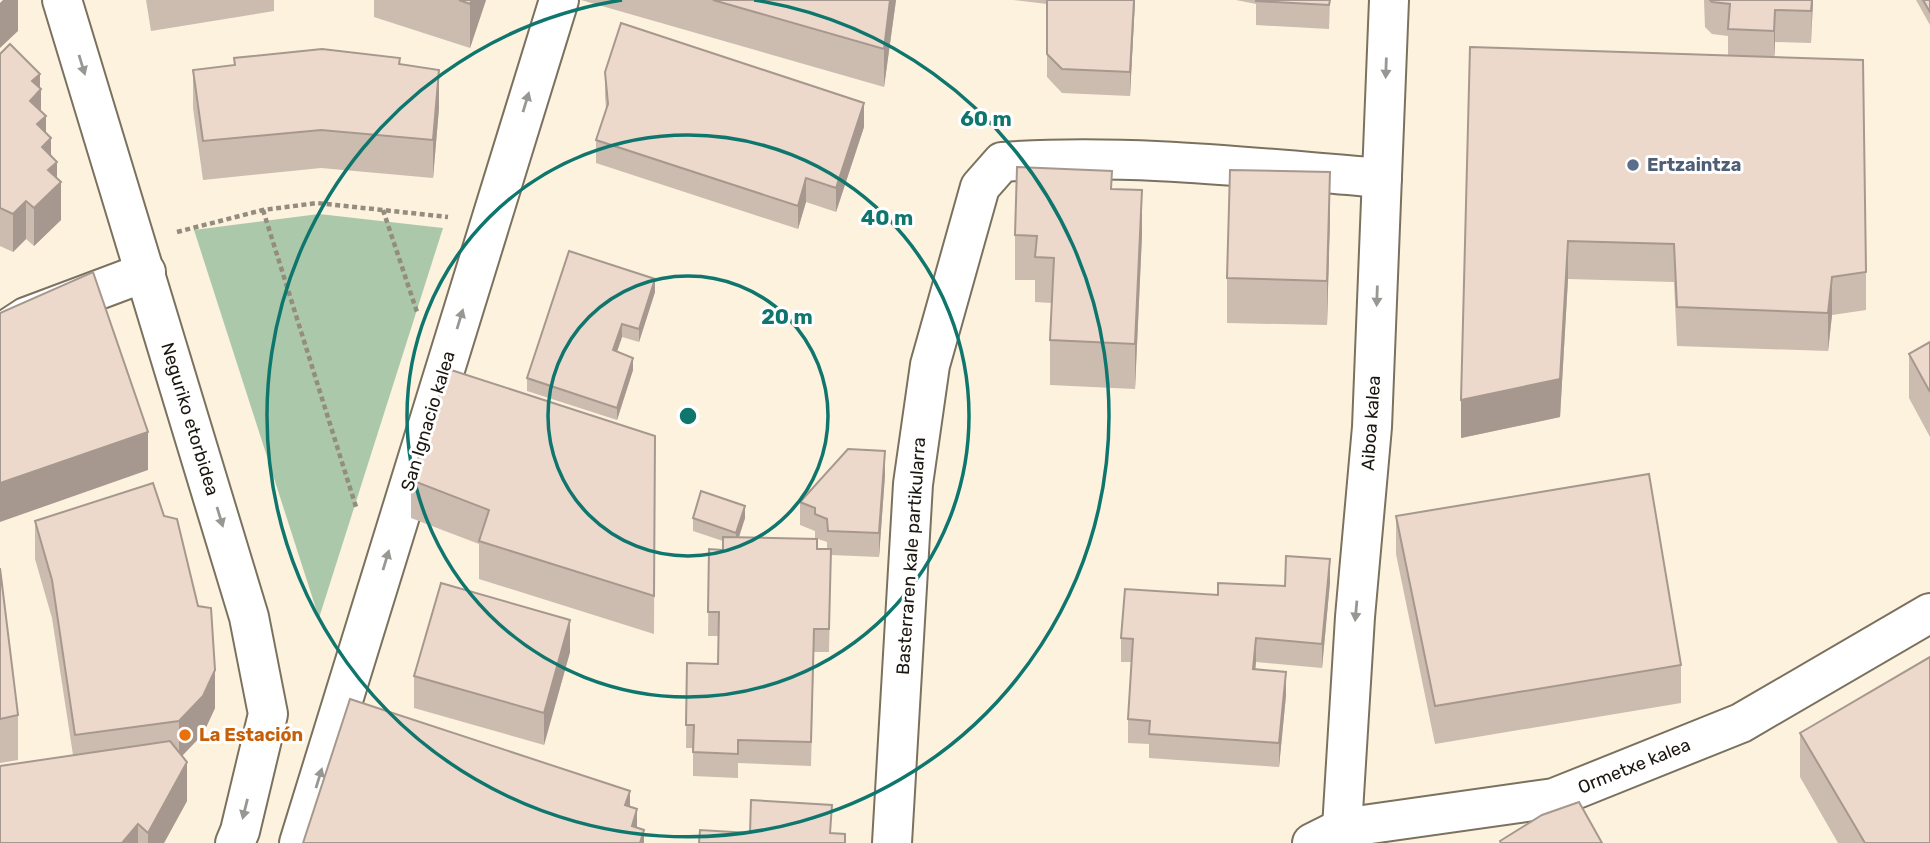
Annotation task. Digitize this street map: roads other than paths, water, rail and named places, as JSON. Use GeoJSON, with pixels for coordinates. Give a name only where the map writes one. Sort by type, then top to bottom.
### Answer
{"type":"FeatureCollection","features":[{"type":"Feature","properties":{"kind":"street","name":"Neguriko etorbidea"},"geometry":{"type":"LineString","coordinates":[[62,0],[250,617],[268,714],[240,831],[234,843]]}},
{"type":"Feature","properties":{"kind":"street","name":"San Ignacio kalea"},"geometry":{"type":"LineString","coordinates":[[299,843],[559,0]]}},
{"type":"Feature","properties":{"kind":"street","name":"Aiboa kalea"},"geometry":{"type":"LineString","coordinates":[[1335,838],[1372,427],[1389,0]]}},
{"type":"Feature","properties":{"kind":"street","name":"Basterraren kale partikularra"},"geometry":{"type":"LineString","coordinates":[[892,843],[913,484],[929,365],[980,187],[1002,162],[1057,158],[1210,165],[1382,178]]}},
{"type":"Feature","properties":{"kind":"street"},"geometry":{"type":"LineString","coordinates":[[0,334],[26,317],[141,257]]}},
{"type":"Feature","properties":{"kind":"street","name":"Ormetxe kalea"},"geometry":{"type":"LineString","coordinates":[[1335,838],[1554,798],[1741,723],[1930,612]]}},
{"type":"Feature","properties":{"kind":"place","name":"Ertzaintza"},"geometry":{"type":"Point","coordinates":[1633,165]}},
{"type":"Feature","properties":{"kind":"place","name":"La Estación"},"geometry":{"type":"Point","coordinates":[185,735]}}]}
